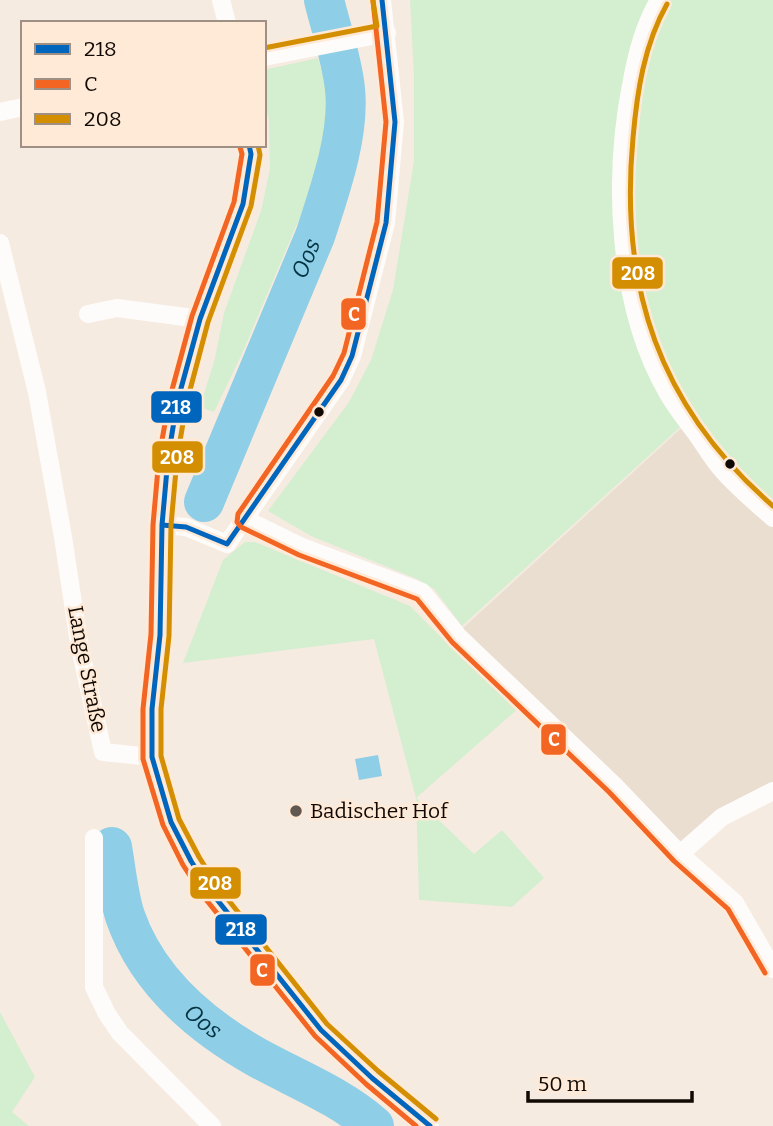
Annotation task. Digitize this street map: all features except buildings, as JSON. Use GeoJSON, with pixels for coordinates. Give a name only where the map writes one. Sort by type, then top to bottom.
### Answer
{"type":"FeatureCollection","features":[{"type":"Feature","properties":{"kind":"street"},"geometry":{"type":"LineString","coordinates":[[221,0],[226,21]]}},
{"type":"Feature","properties":{"kind":"street"},"geometry":{"type":"LineString","coordinates":[[162,525],[186,527],[227,544],[341,380],[352,356],[386,223],[395,122],[383,0]]}},
{"type":"Feature","properties":{"kind":"street"},"geometry":{"type":"LineString","coordinates":[[659,0],[649,16],[637,53],[625,111],[620,172],[623,252],[641,334],[666,392],[699,438],[722,470],[773,518]]}},
{"type":"Feature","properties":{"kind":"street"},"geometry":{"type":"LineString","coordinates":[[266,57],[387,33]]}},
{"type":"Feature","properties":{"kind":"street"},"geometry":{"type":"LineString","coordinates":[[0,112],[21,107]]}},
{"type":"Feature","properties":{"kind":"street"},"geometry":{"type":"LineString","coordinates":[[249,147],[251,155],[243,204],[200,318],[177,403],[162,525],[160,635],[152,709],[152,757],[171,822],[211,892],[321,1030],[372,1078],[430,1126]]}},
{"type":"Feature","properties":{"kind":"street","name":"Lange Straße"},"geometry":{"type":"LineString","coordinates":[[0,243],[37,392],[79,643],[103,752],[152,757]]}},
{"type":"Feature","properties":{"kind":"street"},"geometry":{"type":"LineString","coordinates":[[89,314],[117,307],[200,318]]}},
{"type":"Feature","properties":{"kind":"street"},"geometry":{"type":"LineString","coordinates":[[245,519],[302,547],[422,592],[458,636],[615,786],[680,854],[735,903],[770,957]]}},
{"type":"Feature","properties":{"kind":"street"},"geometry":{"type":"LineString","coordinates":[[680,854],[722,817],[773,792]]}},
{"type":"Feature","properties":{"kind":"street"},"geometry":{"type":"LineString","coordinates":[[94,838],[94,987],[120,1033],[212,1126]]}},
{"type":"Feature","properties":{"kind":"shaded area"},"geometry":{"type":"Polygon","coordinates":[[[689,421],[773,505],[773,782],[680,854],[520,707],[463,628],[689,421]]]}},
{"type":"Feature","properties":{"kind":"green space"},"geometry":{"type":"Polygon","coordinates":[[[410,0],[773,0],[773,503],[689,419],[462,626],[434,589],[417,579],[311,536],[268,511],[349,402],[371,360],[393,290],[414,161],[414,76],[410,0]]]}},
{"type":"Feature","properties":{"kind":"green space"},"geometry":{"type":"Polygon","coordinates":[[[318,58],[330,99],[314,184],[241,356],[214,412],[200,407],[215,358],[224,313],[261,211],[270,169],[266,70],[318,58]]]}},
{"type":"Feature","properties":{"kind":"green space"},"geometry":{"type":"Polygon","coordinates":[[[245,542],[255,542],[410,606],[448,644],[520,707],[416,798],[374,639],[183,663],[223,560],[245,542]]]}},
{"type":"Feature","properties":{"kind":"green space"},"geometry":{"type":"Polygon","coordinates":[[[416,798],[474,854],[502,830],[544,878],[512,907],[419,900],[416,798]]]}},
{"type":"Feature","properties":{"kind":"green space"},"geometry":{"type":"Polygon","coordinates":[[[0,1012],[35,1077],[12,1112],[29,1126],[0,1126],[0,1012]]]}},
{"type":"Feature","properties":{"kind":"water"},"geometry":{"type":"Polygon","coordinates":[[[378,755],[382,776],[359,780],[355,759],[378,755]]]}},
{"type":"Feature","properties":{"kind":"waterway","name":"Oos"},"geometry":{"type":"LineString","coordinates":[[204,502],[315,236],[337,164],[346,107],[345,89],[324,0]]}},
{"type":"Feature","properties":{"kind":"waterway","name":"Oos"},"geometry":{"type":"LineString","coordinates":[[112,847],[125,916],[147,961],[178,999],[237,1045],[333,1097],[374,1126]]}},
{"type":"Feature","properties":{"kind":"transit line","name":"218"},"geometry":{"type":"LineString","coordinates":[[162,525],[186,527],[227,544],[341,380],[352,356],[386,223],[395,122],[382,0]]}},
{"type":"Feature","properties":{"kind":"transit line","name":"C"},"geometry":{"type":"LineString","coordinates":[[373,1],[386,122],[377,222],[344,353],[333,376],[238,514],[237,522],[241,527],[299,555],[417,599],[452,642],[609,792],[674,861],[728,909],[765,973]]}},
{"type":"Feature","properties":{"kind":"transit line","name":"208"},"geometry":{"type":"LineString","coordinates":[[266,48],[377,26],[373,1]]}},
{"type":"Feature","properties":{"kind":"transit line","name":"208"},"geometry":{"type":"LineString","coordinates":[[667,4],[647,52],[633,138],[630,193],[633,244],[641,294],[655,341],[675,385],[701,428],[734,468],[773,506]]}},
{"type":"Feature","properties":{"kind":"transit line","name":"C"},"geometry":{"type":"LineString","coordinates":[[240,147],[242,154],[234,202],[192,316],[169,401],[159,457],[153,525],[151,634],[143,709],[143,759],[163,825],[183,865],[204,897],[315,1036],[416,1126]]}},
{"type":"Feature","properties":{"kind":"transit line","name":"218"},"geometry":{"type":"LineString","coordinates":[[249,147],[251,154],[243,204],[200,319],[177,403],[168,458],[162,525],[160,635],[152,709],[152,757],[171,822],[211,892],[321,1030],[372,1078],[430,1126]]}},
{"type":"Feature","properties":{"kind":"transit line","name":"208"},"geometry":{"type":"LineString","coordinates":[[258,147],[260,155],[251,206],[208,322],[186,405],[177,459],[171,525],[169,636],[161,709],[161,756],[179,819],[218,887],[327,1024],[436,1119]]}},
{"type":"Feature","properties":{"kind":"place","name":"Badischer Hof"},"geometry":{"type":"Point","coordinates":[296,811]}}]}
